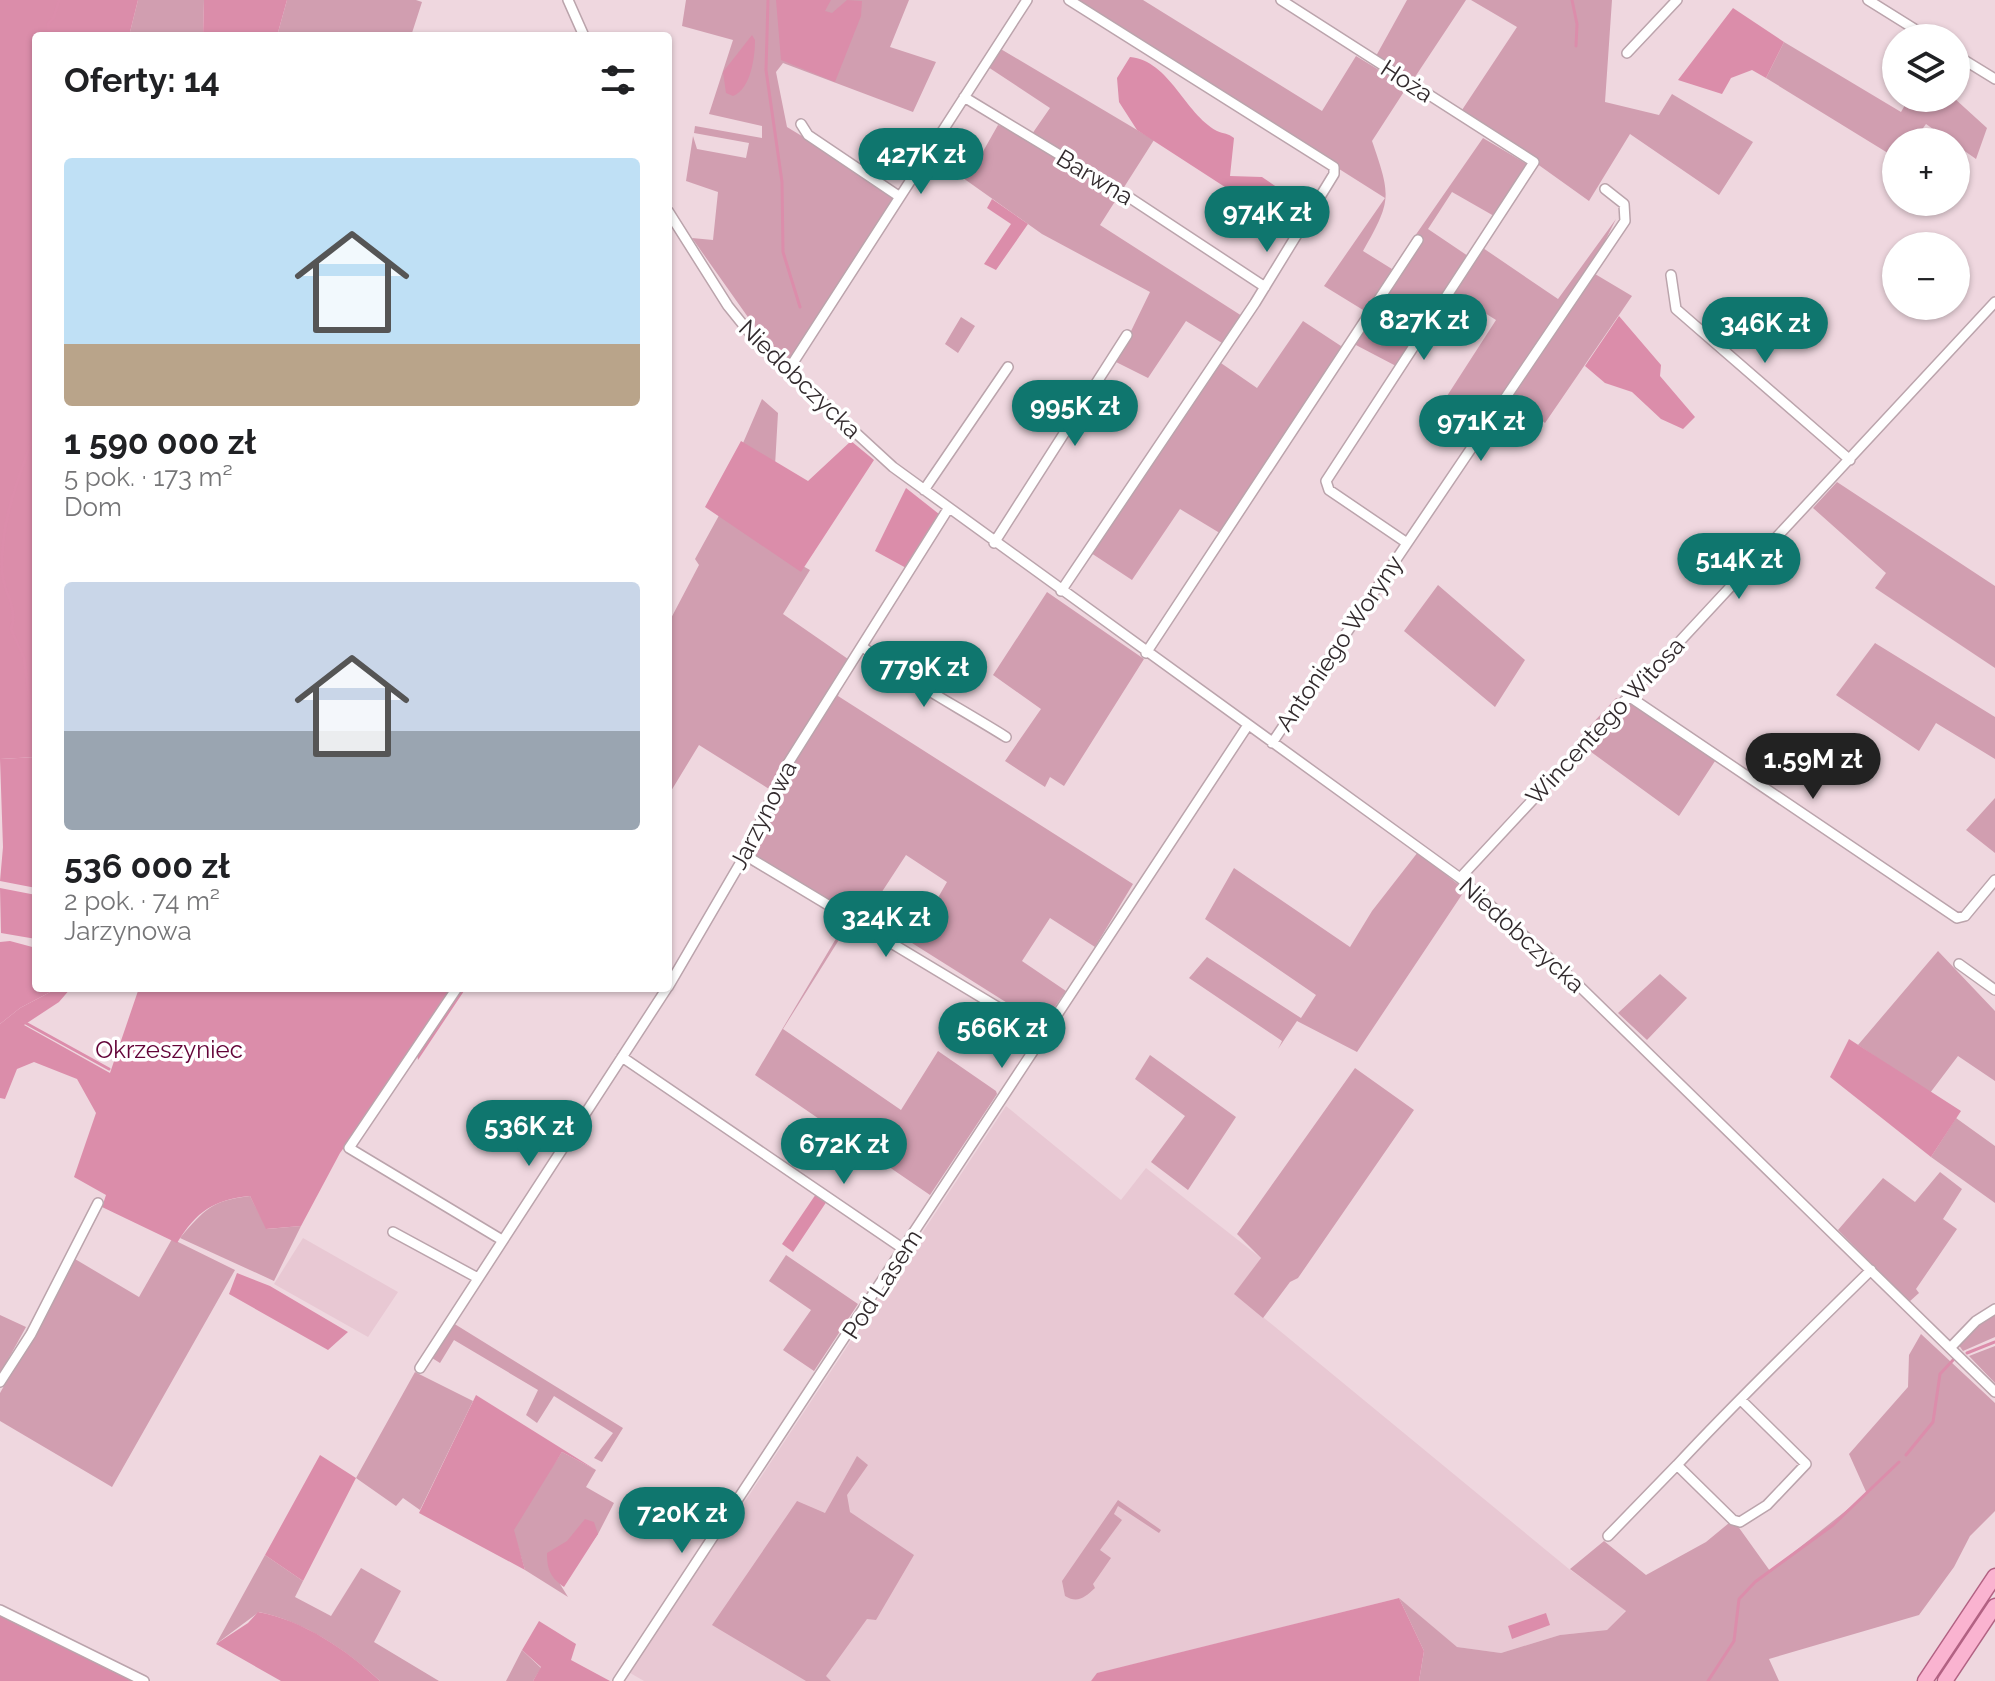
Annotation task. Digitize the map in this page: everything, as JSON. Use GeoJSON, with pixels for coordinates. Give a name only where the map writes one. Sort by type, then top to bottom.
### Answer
{"type":"FeatureCollection","features":[{"type":"Feature","properties":{"kind":"main road"},"geometry":{"type":"LineString","coordinates":[[1925,1681],[1995,1576]]}},
{"type":"Feature","properties":{"kind":"main road"},"geometry":{"type":"LineString","coordinates":[[1945,1681],[1995,1606]]}},
{"type":"Feature","properties":{"kind":"street"},"geometry":{"type":"LineString","coordinates":[[568,0],[582,32]]}},
{"type":"Feature","properties":{"kind":"street"},"geometry":{"type":"LineString","coordinates":[[787,372],[1027,0]]}},
{"type":"Feature","properties":{"kind":"street"},"geometry":{"type":"LineString","coordinates":[[1061,591],[1265,287],[1328,188],[1334,167],[1069,0]]}},
{"type":"Feature","properties":{"kind":"street","name":"Hoża"},"geometry":{"type":"LineString","coordinates":[[1281,0],[1534,162]]}},
{"type":"Feature","properties":{"kind":"street"},"geometry":{"type":"LineString","coordinates":[[1627,53],[1677,0]]}},
{"type":"Feature","properties":{"kind":"street"},"geometry":{"type":"LineString","coordinates":[[1868,0],[1907,24]]}},
{"type":"Feature","properties":{"kind":"street"},"geometry":{"type":"LineString","coordinates":[[1970,64],[1995,79]]}},
{"type":"Feature","properties":{"kind":"street","name":"Barwna"},"geometry":{"type":"LineString","coordinates":[[964,97],[1121,192],[1265,287]]}},
{"type":"Feature","properties":{"kind":"street"},"geometry":{"type":"LineString","coordinates":[[801,124],[808,135],[900,197]]}},
{"type":"Feature","properties":{"kind":"street","name":"Antoniego Woryny"},"geometry":{"type":"LineString","coordinates":[[1407,543],[1329,490],[1326,481],[1534,162]]}},
{"type":"Feature","properties":{"kind":"street","name":"Antoniego Woryny"},"geometry":{"type":"LineString","coordinates":[[1272,743],[1625,221],[1624,204],[1605,189]]}},
{"type":"Feature","properties":{"kind":"street","name":"Niedobczycka"},"geometry":{"type":"LineString","coordinates":[[672,217],[728,306],[787,372],[893,467],[1460,878],[1569,976],[1995,1392]]}},
{"type":"Feature","properties":{"kind":"street"},"geometry":{"type":"LineString","coordinates":[[1146,653],[1418,240]]}},
{"type":"Feature","properties":{"kind":"street"},"geometry":{"type":"LineString","coordinates":[[1671,275],[1676,309],[1850,460]]}},
{"type":"Feature","properties":{"kind":"street","name":"Wincentego Witosa"},"geometry":{"type":"LineString","coordinates":[[1460,878],[1995,302]]}},
{"type":"Feature","properties":{"kind":"street"},"geometry":{"type":"LineString","coordinates":[[994,543],[1127,335]]}},
{"type":"Feature","properties":{"kind":"street"},"geometry":{"type":"LineString","coordinates":[[924,490],[1008,367]]}},
{"type":"Feature","properties":{"kind":"street","name":"Jarzynowa"},"geometry":{"type":"LineString","coordinates":[[672,980],[745,855],[787,765],[864,648],[948,509]]}},
{"type":"Feature","properties":{"kind":"street"},"geometry":{"type":"LineString","coordinates":[[864,648],[937,698],[953,704],[1006,737]]}},
{"type":"Feature","properties":{"kind":"street"},"geometry":{"type":"LineString","coordinates":[[1627,695],[1957,918],[1965,916],[1995,880]]}},
{"type":"Feature","properties":{"kind":"street","name":"Pod Lasem"},"geometry":{"type":"LineString","coordinates":[[618,1681],[905,1250],[1248,725]]}},
{"type":"Feature","properties":{"kind":"street"},"geometry":{"type":"LineString","coordinates":[[745,855],[1044,1035]]}},
{"type":"Feature","properties":{"kind":"street"},"geometry":{"type":"LineString","coordinates":[[1959,964],[1995,990]]}},
{"type":"Feature","properties":{"kind":"street"},"geometry":{"type":"LineString","coordinates":[[454,992],[349,1148],[502,1240]]}},
{"type":"Feature","properties":{"kind":"street","name":"Jarzynowa"},"geometry":{"type":"LineString","coordinates":[[420,1368],[476,1277],[665,992]]}},
{"type":"Feature","properties":{"kind":"street"},"geometry":{"type":"LineString","coordinates":[[622,1057],[905,1250]]}},
{"type":"Feature","properties":{"kind":"street"},"geometry":{"type":"LineString","coordinates":[[0,1382],[31,1334],[98,1203]]}},
{"type":"Feature","properties":{"kind":"street"},"geometry":{"type":"LineString","coordinates":[[393,1232],[476,1277]]}},
{"type":"Feature","properties":{"kind":"street"},"geometry":{"type":"LineString","coordinates":[[1608,1536],[1871,1270]]}},
{"type":"Feature","properties":{"kind":"street"},"geometry":{"type":"LineString","coordinates":[[1950,1348],[1976,1321],[1995,1309]]}},
{"type":"Feature","properties":{"kind":"street"},"geometry":{"type":"LineString","coordinates":[[1677,1465],[1737,1521],[1755,1514],[1772,1500],[1806,1464],[1741,1400]]}},
{"type":"Feature","properties":{"kind":"street"},"geometry":{"type":"LineString","coordinates":[[0,1610],[144,1681]]}},
{"type":"Feature","properties":{"kind":"shaded area"},"geometry":{"type":"Polygon","coordinates":[[[138,0],[204,0],[203,32],[130,32],[138,0]]]}},
{"type":"Feature","properties":{"kind":"shaded area"},"geometry":{"type":"Polygon","coordinates":[[[287,0],[422,2],[412,32],[278,32],[287,0]]]}},
{"type":"Feature","properties":{"kind":"shaded area"},"geometry":{"type":"Polygon","coordinates":[[[686,0],[909,0],[890,47],[936,62],[913,112],[783,63],[776,72],[787,127],[897,194],[794,357],[788,359],[762,337],[692,238],[713,240],[718,192],[686,181],[693,136],[697,149],[746,158],[749,143],[694,133],[695,126],[762,138],[762,126],[709,114],[733,40],[682,26],[686,0]]]}},
{"type":"Feature","properties":{"kind":"shaded area"},"geometry":{"type":"Polygon","coordinates":[[[1072,0],[1143,0],[1322,111],[1356,56],[1407,87],[1372,141],[1383,174],[1386,198],[1363,251],[1392,269],[1483,138],[1527,164],[1494,216],[1452,192],[1428,229],[1468,256],[1396,366],[1354,344],[1223,535],[1180,509],[1132,580],[1091,553],[1218,361],[1257,388],[1303,321],[1344,348],[1368,313],[1324,286],[1385,198],[1072,0]]]}},
{"type":"Feature","properties":{"kind":"shaded area"},"geometry":{"type":"Polygon","coordinates":[[[1407,0],[1466,0],[1413,80],[1376,56],[1407,0]]]}},
{"type":"Feature","properties":{"kind":"shaded area"},"geometry":{"type":"Polygon","coordinates":[[[1471,0],[1612,0],[1605,102],[1659,115],[1672,94],[1753,142],[1719,195],[1630,134],[1589,201],[1462,110],[1517,27],[1471,0]]]}},
{"type":"Feature","properties":{"kind":"shaded area"},"geometry":{"type":"Polygon","coordinates":[[[1784,42],[1882,101],[1882,112],[1969,112],[1987,128],[1976,159],[1970,155],[1970,128],[1932,128],[1926,124],[1923,128],[1882,128],[1882,149],[1766,78],[1784,42]]]}},
{"type":"Feature","properties":{"kind":"shaded area"},"geometry":{"type":"Polygon","coordinates":[[[999,48],[1154,140],[1100,225],[1242,316],[1222,343],[1186,321],[1148,378],[1116,362],[1150,292],[1042,234],[932,156],[945,132],[981,155],[998,125],[1032,134],[1050,108],[988,67],[999,48]]]}},
{"type":"Feature","properties":{"kind":"shaded area"},"geometry":{"type":"Polygon","coordinates":[[[1616,219],[1590,271],[1632,296],[1545,423],[1505,390],[1484,420],[1447,396],[1496,320],[1453,293],[1483,248],[1558,299],[1616,219]]]}},
{"type":"Feature","properties":{"kind":"shaded area"},"geometry":{"type":"Polygon","coordinates":[[[961,317],[975,326],[958,353],[945,344],[961,317]]]}},
{"type":"Feature","properties":{"kind":"shaded area"},"geometry":{"type":"Polygon","coordinates":[[[762,399],[778,413],[775,466],[740,450],[762,399]]]}},
{"type":"Feature","properties":{"kind":"shaded area"},"geometry":{"type":"Polygon","coordinates":[[[1837,482],[1995,586],[1995,668],[1875,588],[1886,573],[1813,508],[1837,482]]]}},
{"type":"Feature","properties":{"kind":"shaded area"},"geometry":{"type":"Polygon","coordinates":[[[722,510],[767,546],[810,570],[783,614],[848,659],[838,696],[1133,884],[1095,947],[1050,918],[1022,961],[1066,991],[1042,1025],[912,943],[947,882],[906,855],[872,907],[862,903],[783,1029],[901,1110],[938,1051],[996,1091],[997,1094],[930,1195],[755,1075],[847,920],[738,858],[769,789],[699,745],[672,789],[672,616],[699,565],[695,559],[722,510]]]}},
{"type":"Feature","properties":{"kind":"shaded area"},"geometry":{"type":"Polygon","coordinates":[[[1438,585],[1525,660],[1495,707],[1404,631],[1438,585]]]}},
{"type":"Feature","properties":{"kind":"shaded area"},"geometry":{"type":"Polygon","coordinates":[[[1047,592],[1144,659],[1064,786],[1050,777],[1045,787],[1005,761],[1041,709],[993,675],[1047,592]]]}},
{"type":"Feature","properties":{"kind":"shaded area"},"geometry":{"type":"Polygon","coordinates":[[[1875,643],[1995,717],[1995,759],[1936,723],[1919,751],[1836,695],[1875,643]]]}},
{"type":"Feature","properties":{"kind":"shaded area"},"geometry":{"type":"Polygon","coordinates":[[[1616,698],[1626,701],[1717,758],[1679,816],[1576,741],[1616,698]]]}},
{"type":"Feature","properties":{"kind":"shaded area"},"geometry":{"type":"Polygon","coordinates":[[[32,757],[32,887],[0,881],[3,847],[0,759],[32,757]]]}},
{"type":"Feature","properties":{"kind":"shaded area"},"geometry":{"type":"Polygon","coordinates":[[[1995,798],[1995,853],[1966,830],[1995,798]]]}},
{"type":"Feature","properties":{"kind":"shaded area"},"geometry":{"type":"Polygon","coordinates":[[[1418,852],[1465,890],[1357,1052],[1297,1021],[1278,1049],[1282,1041],[1189,978],[1207,957],[1301,1018],[1316,995],[1205,919],[1234,868],[1350,947],[1372,911],[1418,852]]]}},
{"type":"Feature","properties":{"kind":"shaded area"},"geometry":{"type":"Polygon","coordinates":[[[0,888],[32,894],[32,938],[1,933],[0,888]]]}},
{"type":"Feature","properties":{"kind":"shaded area"},"geometry":{"type":"Polygon","coordinates":[[[10,941],[32,947],[32,992],[50,992],[20,1008],[0,1024],[0,942],[10,941]]]}},
{"type":"Feature","properties":{"kind":"shaded area"},"geometry":{"type":"Polygon","coordinates":[[[1938,951],[1995,1011],[1995,1081],[1958,1056],[1930,1093],[1858,1045],[1938,951]]]}},
{"type":"Feature","properties":{"kind":"shaded area"},"geometry":{"type":"Polygon","coordinates":[[[1660,974],[1687,998],[1647,1040],[1618,1013],[1660,974]]]}},
{"type":"Feature","properties":{"kind":"shaded area"},"geometry":{"type":"Polygon","coordinates":[[[1150,1055],[1236,1117],[1188,1190],[1151,1162],[1185,1116],[1135,1079],[1150,1055]]]}},
{"type":"Feature","properties":{"kind":"shaded area"},"geometry":{"type":"Polygon","coordinates":[[[1355,1068],[1414,1110],[1298,1278],[1290,1282],[1263,1318],[1234,1294],[1261,1258],[1237,1234],[1355,1068]]]}},
{"type":"Feature","properties":{"kind":"shaded area"},"geometry":{"type":"Polygon","coordinates":[[[1006,1106],[1121,1200],[1146,1168],[1261,1258],[1235,1294],[1569,1569],[1626,1610],[1607,1630],[1560,1635],[1501,1653],[1456,1647],[1399,1598],[1098,1673],[1091,1681],[644,1681],[625,1670],[734,1518],[1006,1106]]]}},
{"type":"Feature","properties":{"kind":"shaded area"},"geometry":{"type":"Polygon","coordinates":[[[1956,1118],[1995,1146],[1995,1203],[1931,1157],[1956,1118]]]}},
{"type":"Feature","properties":{"kind":"shaded area"},"geometry":{"type":"Polygon","coordinates":[[[1940,1172],[1962,1189],[1943,1219],[1957,1229],[1916,1289],[1919,1293],[1909,1302],[1838,1230],[1883,1178],[1915,1202],[1940,1172]]]}},
{"type":"Feature","properties":{"kind":"shaded area"},"geometry":{"type":"Polygon","coordinates":[[[250,1196],[267,1229],[301,1226],[274,1281],[180,1238],[210,1208],[250,1196]]]}},
{"type":"Feature","properties":{"kind":"shaded area"},"geometry":{"type":"Polygon","coordinates":[[[303,1238],[398,1292],[368,1337],[274,1284],[303,1238]]]}},
{"type":"Feature","properties":{"kind":"shaded area"},"geometry":{"type":"Polygon","coordinates":[[[172,1239],[235,1270],[112,1487],[0,1421],[0,1393],[75,1259],[139,1297],[172,1239]]]}},
{"type":"Feature","properties":{"kind":"shaded area"},"geometry":{"type":"Polygon","coordinates":[[[786,1255],[858,1304],[814,1371],[783,1350],[811,1310],[769,1281],[786,1255]]]}},
{"type":"Feature","properties":{"kind":"shaded area"},"geometry":{"type":"Polygon","coordinates":[[[1995,1314],[1995,1337],[1963,1351],[1958,1344],[1982,1320],[1995,1314]]]}},
{"type":"Feature","properties":{"kind":"shaded area"},"geometry":{"type":"Polygon","coordinates":[[[0,1315],[26,1327],[0,1374],[0,1315]]]}},
{"type":"Feature","properties":{"kind":"shaded area"},"geometry":{"type":"Polygon","coordinates":[[[453,1323],[623,1428],[602,1462],[594,1458],[613,1433],[554,1396],[537,1423],[526,1415],[538,1390],[454,1340],[440,1363],[432,1358],[453,1323]]]}},
{"type":"Feature","properties":{"kind":"shaded area"},"geometry":{"type":"Polygon","coordinates":[[[1921,1334],[1995,1403],[1995,1511],[1970,1536],[1954,1567],[1919,1615],[1769,1659],[1779,1681],[1419,1681],[1424,1651],[1399,1598],[1457,1647],[1501,1653],[1560,1635],[1607,1630],[1626,1611],[1570,1569],[1604,1541],[1646,1575],[1706,1542],[1729,1523],[1737,1525],[1770,1571],[1867,1494],[1849,1454],[1908,1387],[1909,1355],[1921,1334]]]}},
{"type":"Feature","properties":{"kind":"shaded area"},"geometry":{"type":"Polygon","coordinates":[[[1995,1346],[1995,1383],[1969,1356],[1995,1346]]]}},
{"type":"Feature","properties":{"kind":"shaded area"},"geometry":{"type":"Polygon","coordinates":[[[415,1372],[473,1401],[420,1510],[403,1498],[396,1506],[356,1478],[415,1372]]]}},
{"type":"Feature","properties":{"kind":"shaded area"},"geometry":{"type":"Polygon","coordinates":[[[562,1452],[596,1470],[586,1487],[614,1503],[598,1534],[560,1584],[568,1597],[525,1570],[512,1527],[562,1452]]]}},
{"type":"Feature","properties":{"kind":"shaded area"},"geometry":{"type":"Polygon","coordinates":[[[857,1456],[868,1465],[847,1495],[850,1512],[914,1555],[876,1620],[867,1619],[826,1676],[831,1681],[806,1681],[712,1625],[797,1501],[825,1513],[857,1456]]]}},
{"type":"Feature","properties":{"kind":"shaded area"},"geometry":{"type":"Polygon","coordinates":[[[1118,1500],[1161,1530],[1159,1533],[1118,1506],[1114,1514],[1122,1520],[1100,1550],[1111,1558],[1093,1584],[1095,1588],[1078,1599],[1065,1596],[1062,1581],[1118,1500]]]}},
{"type":"Feature","properties":{"kind":"shaded area"},"geometry":{"type":"Polygon","coordinates":[[[265,1555],[303,1581],[295,1597],[331,1616],[361,1568],[401,1591],[374,1642],[439,1681],[380,1681],[324,1638],[292,1622],[259,1612],[216,1644],[265,1555]]]}},
{"type":"Feature","properties":{"kind":"shaded area"},"geometry":{"type":"Polygon","coordinates":[[[1546,1613],[1550,1625],[1512,1639],[1508,1626],[1546,1613]]]}},
{"type":"Feature","properties":{"kind":"shaded area"},"geometry":{"type":"Polygon","coordinates":[[[522,1650],[541,1668],[533,1681],[506,1681],[522,1650]]]}},
{"type":"Feature","properties":{"kind":"green space"},"geometry":{"type":"Polygon","coordinates":[[[0,0],[138,0],[130,32],[32,32],[32,757],[0,759],[0,0]]]}},
{"type":"Feature","properties":{"kind":"green space"},"geometry":{"type":"Polygon","coordinates":[[[204,0],[287,0],[278,32],[203,32],[204,0]]]}},
{"type":"Feature","properties":{"kind":"green space"},"geometry":{"type":"Polygon","coordinates":[[[776,0],[831,0],[825,11],[832,13],[847,0],[862,1],[861,16],[835,82],[781,60],[776,0]]]}},
{"type":"Feature","properties":{"kind":"green space"},"geometry":{"type":"Polygon","coordinates":[[[1733,8],[1784,42],[1766,78],[1752,70],[1731,78],[1722,94],[1678,80],[1733,8]]]}},
{"type":"Feature","properties":{"kind":"green space"},"geometry":{"type":"Polygon","coordinates":[[[752,35],[755,47],[751,72],[744,87],[733,96],[726,93],[723,72],[752,35]]]}},
{"type":"Feature","properties":{"kind":"green space"},"geometry":{"type":"Polygon","coordinates":[[[1130,57],[1156,68],[1205,123],[1234,138],[1230,176],[1262,177],[1287,194],[1296,208],[1289,223],[1282,224],[1137,130],[1119,102],[1117,78],[1130,57]]]}},
{"type":"Feature","properties":{"kind":"green space"},"geometry":{"type":"Polygon","coordinates":[[[992,199],[1028,224],[996,270],[984,264],[1011,224],[987,208],[992,199]]]}},
{"type":"Feature","properties":{"kind":"green space"},"geometry":{"type":"Polygon","coordinates":[[[1619,316],[1661,365],[1660,376],[1695,417],[1683,429],[1661,419],[1632,392],[1605,383],[1585,366],[1619,316]]]}},
{"type":"Feature","properties":{"kind":"green space"},"geometry":{"type":"Polygon","coordinates":[[[741,441],[808,481],[851,441],[874,460],[801,572],[705,507],[741,441]]]}},
{"type":"Feature","properties":{"kind":"green space"},"geometry":{"type":"Polygon","coordinates":[[[906,488],[939,514],[908,569],[875,551],[906,488]]]}},
{"type":"Feature","properties":{"kind":"green space","name":"Okrzeszyniec"},"geometry":{"type":"Polygon","coordinates":[[[50,992],[68,992],[59,1002],[24,1025],[110,1073],[138,992],[463,992],[418,1060],[415,1042],[387,1089],[340,1153],[301,1226],[266,1229],[250,1196],[207,1209],[177,1243],[102,1207],[106,1195],[74,1177],[96,1113],[77,1079],[34,1062],[17,1069],[5,1099],[0,1098],[0,1024],[20,1008],[50,992]]]}},
{"type":"Feature","properties":{"kind":"green space"},"geometry":{"type":"Polygon","coordinates":[[[1849,1039],[1961,1111],[1931,1157],[1830,1077],[1849,1039]]]}},
{"type":"Feature","properties":{"kind":"green space"},"geometry":{"type":"Polygon","coordinates":[[[816,1194],[827,1201],[793,1252],[782,1244],[816,1194]]]}},
{"type":"Feature","properties":{"kind":"green space"},"geometry":{"type":"Polygon","coordinates":[[[237,1273],[270,1286],[348,1332],[328,1350],[229,1294],[237,1273]]]}},
{"type":"Feature","properties":{"kind":"green space"},"geometry":{"type":"Polygon","coordinates":[[[476,1395],[596,1470],[562,1452],[514,1530],[525,1570],[419,1513],[476,1395]]]}},
{"type":"Feature","properties":{"kind":"green space"},"geometry":{"type":"Polygon","coordinates":[[[320,1455],[356,1478],[303,1581],[265,1555],[320,1455]]]}},
{"type":"Feature","properties":{"kind":"green space"},"geometry":{"type":"Polygon","coordinates":[[[585,1519],[594,1522],[598,1534],[564,1587],[550,1572],[547,1553],[567,1541],[585,1519]]]}},
{"type":"Feature","properties":{"kind":"green space"},"geometry":{"type":"Polygon","coordinates":[[[1399,1598],[1424,1651],[1419,1681],[1091,1681],[1097,1673],[1399,1598]]]}},
{"type":"Feature","properties":{"kind":"green space"},"geometry":{"type":"Polygon","coordinates":[[[258,1612],[291,1622],[324,1638],[380,1681],[281,1681],[216,1644],[248,1623],[258,1612]]]}},
{"type":"Feature","properties":{"kind":"green space"},"geometry":{"type":"Polygon","coordinates":[[[0,1614],[137,1681],[0,1681],[0,1614]]]}},
{"type":"Feature","properties":{"kind":"green space"},"geometry":{"type":"Polygon","coordinates":[[[539,1621],[576,1644],[571,1660],[610,1681],[533,1681],[541,1667],[522,1650],[539,1621]]]}},
{"type":"Feature","properties":{"kind":"waterway"},"geometry":{"type":"LineString","coordinates":[[49,32],[48,24],[54,17],[59,0]]}},
{"type":"Feature","properties":{"kind":"waterway"},"geometry":{"type":"LineString","coordinates":[[768,0],[766,70],[782,182],[783,252],[800,307]]}},
{"type":"Feature","properties":{"kind":"waterway"},"geometry":{"type":"LineString","coordinates":[[1572,0],[1577,24],[1576,46]]}},
{"type":"Feature","properties":{"kind":"waterway"},"geometry":{"type":"LineString","coordinates":[[32,441],[8,515],[2,569],[12,606],[11,629],[24,658],[32,717]]}},
{"type":"Feature","properties":{"kind":"waterway"},"geometry":{"type":"LineString","coordinates":[[22,1021],[109,1069]]}},
{"type":"Feature","properties":{"kind":"waterway"},"geometry":{"type":"LineString","coordinates":[[1967,1353],[1995,1342]]}},
{"type":"Feature","properties":{"kind":"waterway"},"geometry":{"type":"LineString","coordinates":[[1906,1455],[1933,1422],[1940,1374],[1954,1359]]}},
{"type":"Feature","properties":{"kind":"waterway"},"geometry":{"type":"LineString","coordinates":[[1708,1681],[1734,1641],[1739,1599],[1755,1582],[1833,1525],[1899,1462]]}}]}
